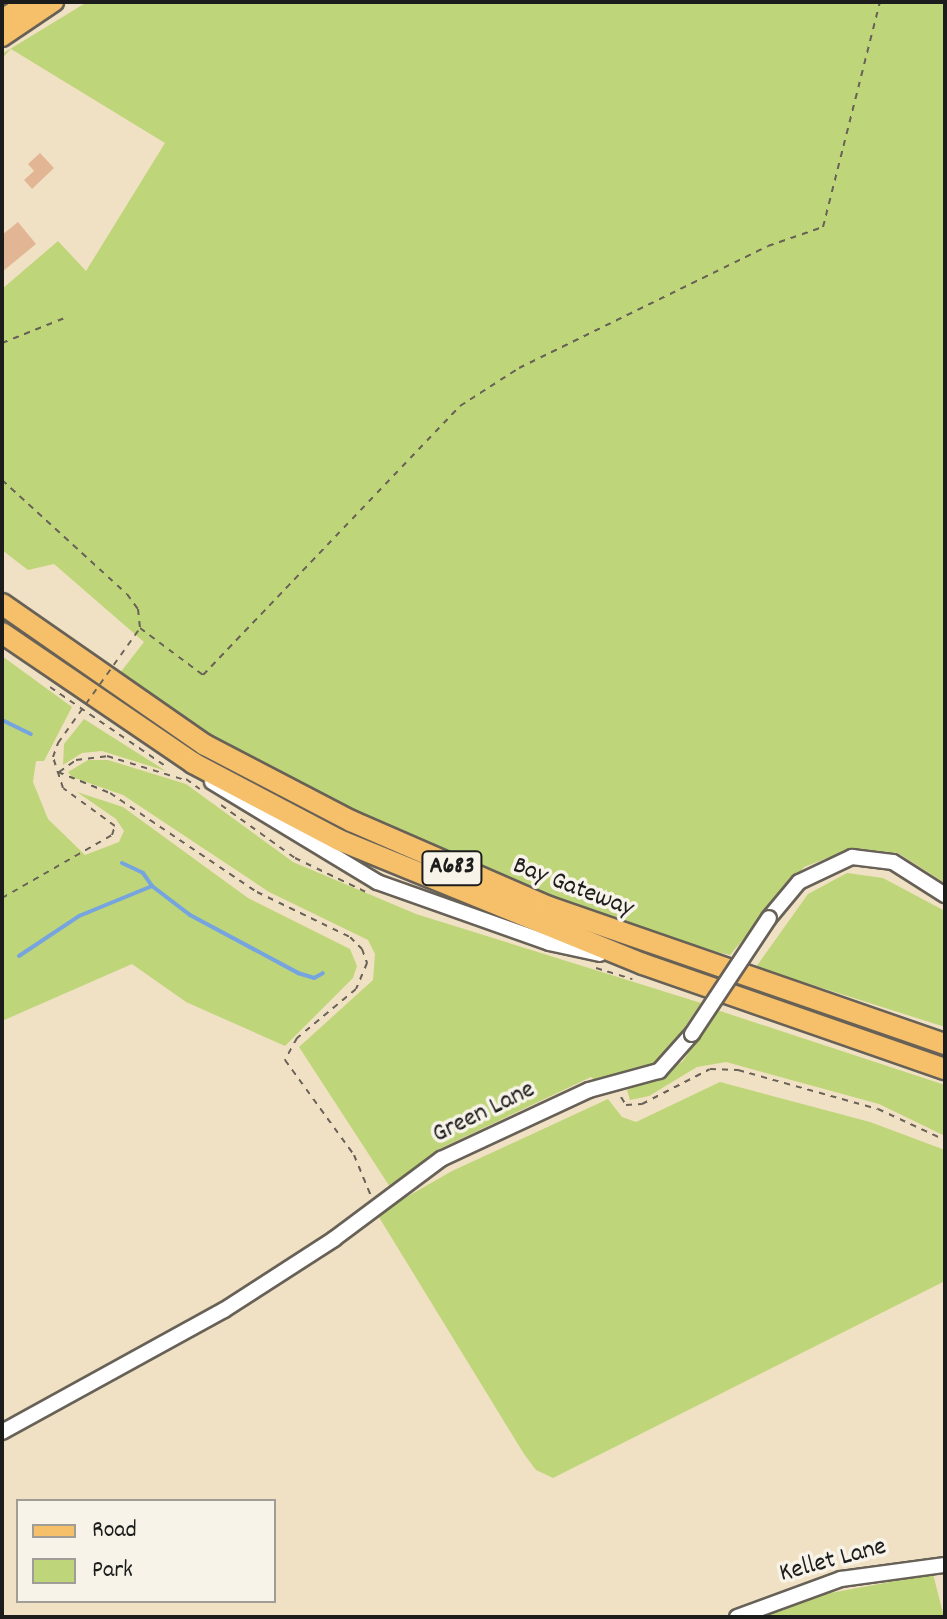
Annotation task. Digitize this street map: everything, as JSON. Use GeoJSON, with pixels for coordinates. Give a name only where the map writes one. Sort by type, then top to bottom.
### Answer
{"type":"FeatureCollection","features":[{"type":"Feature","properties":{"kind":"highway","name":"Bay Gateway"},"geometry":{"type":"LineString","coordinates":[[2,604],[205,745],[351,821],[563,912],[945,1044]]}},
{"type":"Feature","properties":{"kind":"highway","name":"Bay Gateway"},"geometry":{"type":"LineString","coordinates":[[2,633],[102,705],[207,771],[339,840],[643,964],[945,1069]]}},
{"type":"Feature","properties":{"kind":"main road"},"geometry":{"type":"LineString","coordinates":[[2,19],[28,2]]}},
{"type":"Feature","properties":{"kind":"main road"},"geometry":{"type":"LineString","coordinates":[[2,37],[54,2]]}},
{"type":"Feature","properties":{"kind":"street","name":"Green Lane"},"geometry":{"type":"LineString","coordinates":[[2,1432],[224,1310],[378,1206],[441,1159],[589,1090],[614,1086],[659,1071],[675,1059],[769,918],[799,882],[852,857],[893,862],[945,895]]}},
{"type":"Feature","properties":{"kind":"street","name":"Kellet Lane"},"geometry":{"type":"LineString","coordinates":[[737,1617],[841,1579],[945,1565]]}},
{"type":"Feature","properties":{"kind":"path"},"geometry":{"type":"LineString","coordinates":[[140,628],[203,675],[460,406],[519,368],[768,246],[823,227],[880,2]]}},
{"type":"Feature","properties":{"kind":"path"},"geometry":{"type":"LineString","coordinates":[[2,343],[67,317]]}},
{"type":"Feature","properties":{"kind":"path"},"geometry":{"type":"LineString","coordinates":[[2,480],[127,594],[138,609],[140,628],[58,743],[53,757],[73,799],[115,826],[112,835],[2,898]]}},
{"type":"Feature","properties":{"kind":"path"},"geometry":{"type":"LineString","coordinates":[[58,772],[76,760],[107,756],[189,781]]}},
{"type":"Feature","properties":{"kind":"path"},"geometry":{"type":"LineString","coordinates":[[58,772],[110,793],[257,892],[350,937],[362,949],[367,963],[356,989],[297,1038],[285,1060],[354,1155],[378,1206]]}},
{"type":"Feature","properties":{"kind":"path"},"geometry":{"type":"LineString","coordinates":[[614,1086],[626,1105],[642,1104],[710,1069],[738,1070],[878,1109],[945,1140]]}},
{"type":"Feature","properties":{"kind":"green space"},"geometry":{"type":"Polygon","coordinates":[[[87,2],[945,2],[945,883],[898,853],[853,848],[804,867],[730,955],[666,940],[601,919],[342,806],[185,724],[116,678],[144,642],[54,564],[28,570],[2,550],[2,289],[58,241],[86,271],[165,143],[11,49],[2,58],[2,54],[87,2]]]}},
{"type":"Feature","properties":{"kind":"green space"},"geometry":{"type":"Polygon","coordinates":[[[2,656],[72,707],[44,761],[36,761],[33,782],[48,819],[85,855],[119,842],[124,831],[116,819],[77,792],[123,807],[248,898],[350,949],[357,966],[353,978],[285,1046],[186,1002],[132,964],[2,1021],[2,656]]]}},
{"type":"Feature","properties":{"kind":"green space"},"geometry":{"type":"Polygon","coordinates":[[[84,719],[166,771],[102,751],[82,753],[63,765],[64,744],[84,719]]]}},
{"type":"Feature","properties":{"kind":"green space"},"geometry":{"type":"Polygon","coordinates":[[[88,760],[108,760],[186,784],[293,862],[416,914],[701,1003],[659,1065],[598,1083],[591,1077],[437,1150],[390,1187],[299,1047],[373,980],[375,954],[368,940],[269,892],[123,795],[72,777],[68,772],[88,760]]]}},
{"type":"Feature","properties":{"kind":"green space"},"geometry":{"type":"Polygon","coordinates":[[[847,873],[883,878],[945,911],[945,1027],[756,967],[808,894],[847,873]]]}},
{"type":"Feature","properties":{"kind":"green space"},"geometry":{"type":"Polygon","coordinates":[[[717,1010],[945,1085],[945,1136],[879,1104],[726,1062],[697,1067],[649,1096],[630,1100],[627,1090],[658,1078],[683,1061],[717,1010]]]}},
{"type":"Feature","properties":{"kind":"green space"},"geometry":{"type":"Polygon","coordinates":[[[720,1082],[870,1122],[945,1150],[945,1281],[553,1478],[536,1470],[524,1454],[377,1214],[452,1171],[608,1099],[622,1117],[636,1122],[720,1082]]]}},
{"type":"Feature","properties":{"kind":"green space"},"geometry":{"type":"Polygon","coordinates":[[[933,1574],[944,1617],[756,1617],[825,1594],[933,1574]]]}},
{"type":"Feature","properties":{"kind":"building"},"geometry":{"type":"Polygon","coordinates":[[[40,153],[54,168],[32,189],[24,180],[34,171],[28,164],[40,153]]]}},
{"type":"Feature","properties":{"kind":"building"},"geometry":{"type":"Polygon","coordinates":[[[18,222],[36,244],[2,272],[2,235],[18,222]]]}},
{"type":"Feature","properties":{"kind":"waterway"},"geometry":{"type":"LineString","coordinates":[[2,720],[31,734]]}},
{"type":"Feature","properties":{"kind":"waterway"},"geometry":{"type":"LineString","coordinates":[[122,863],[143,873],[152,886]]}},
{"type":"Feature","properties":{"kind":"waterway"},"geometry":{"type":"LineString","coordinates":[[19,956],[79,916],[152,886],[190,915],[298,973],[314,978],[323,973]]}}]}
